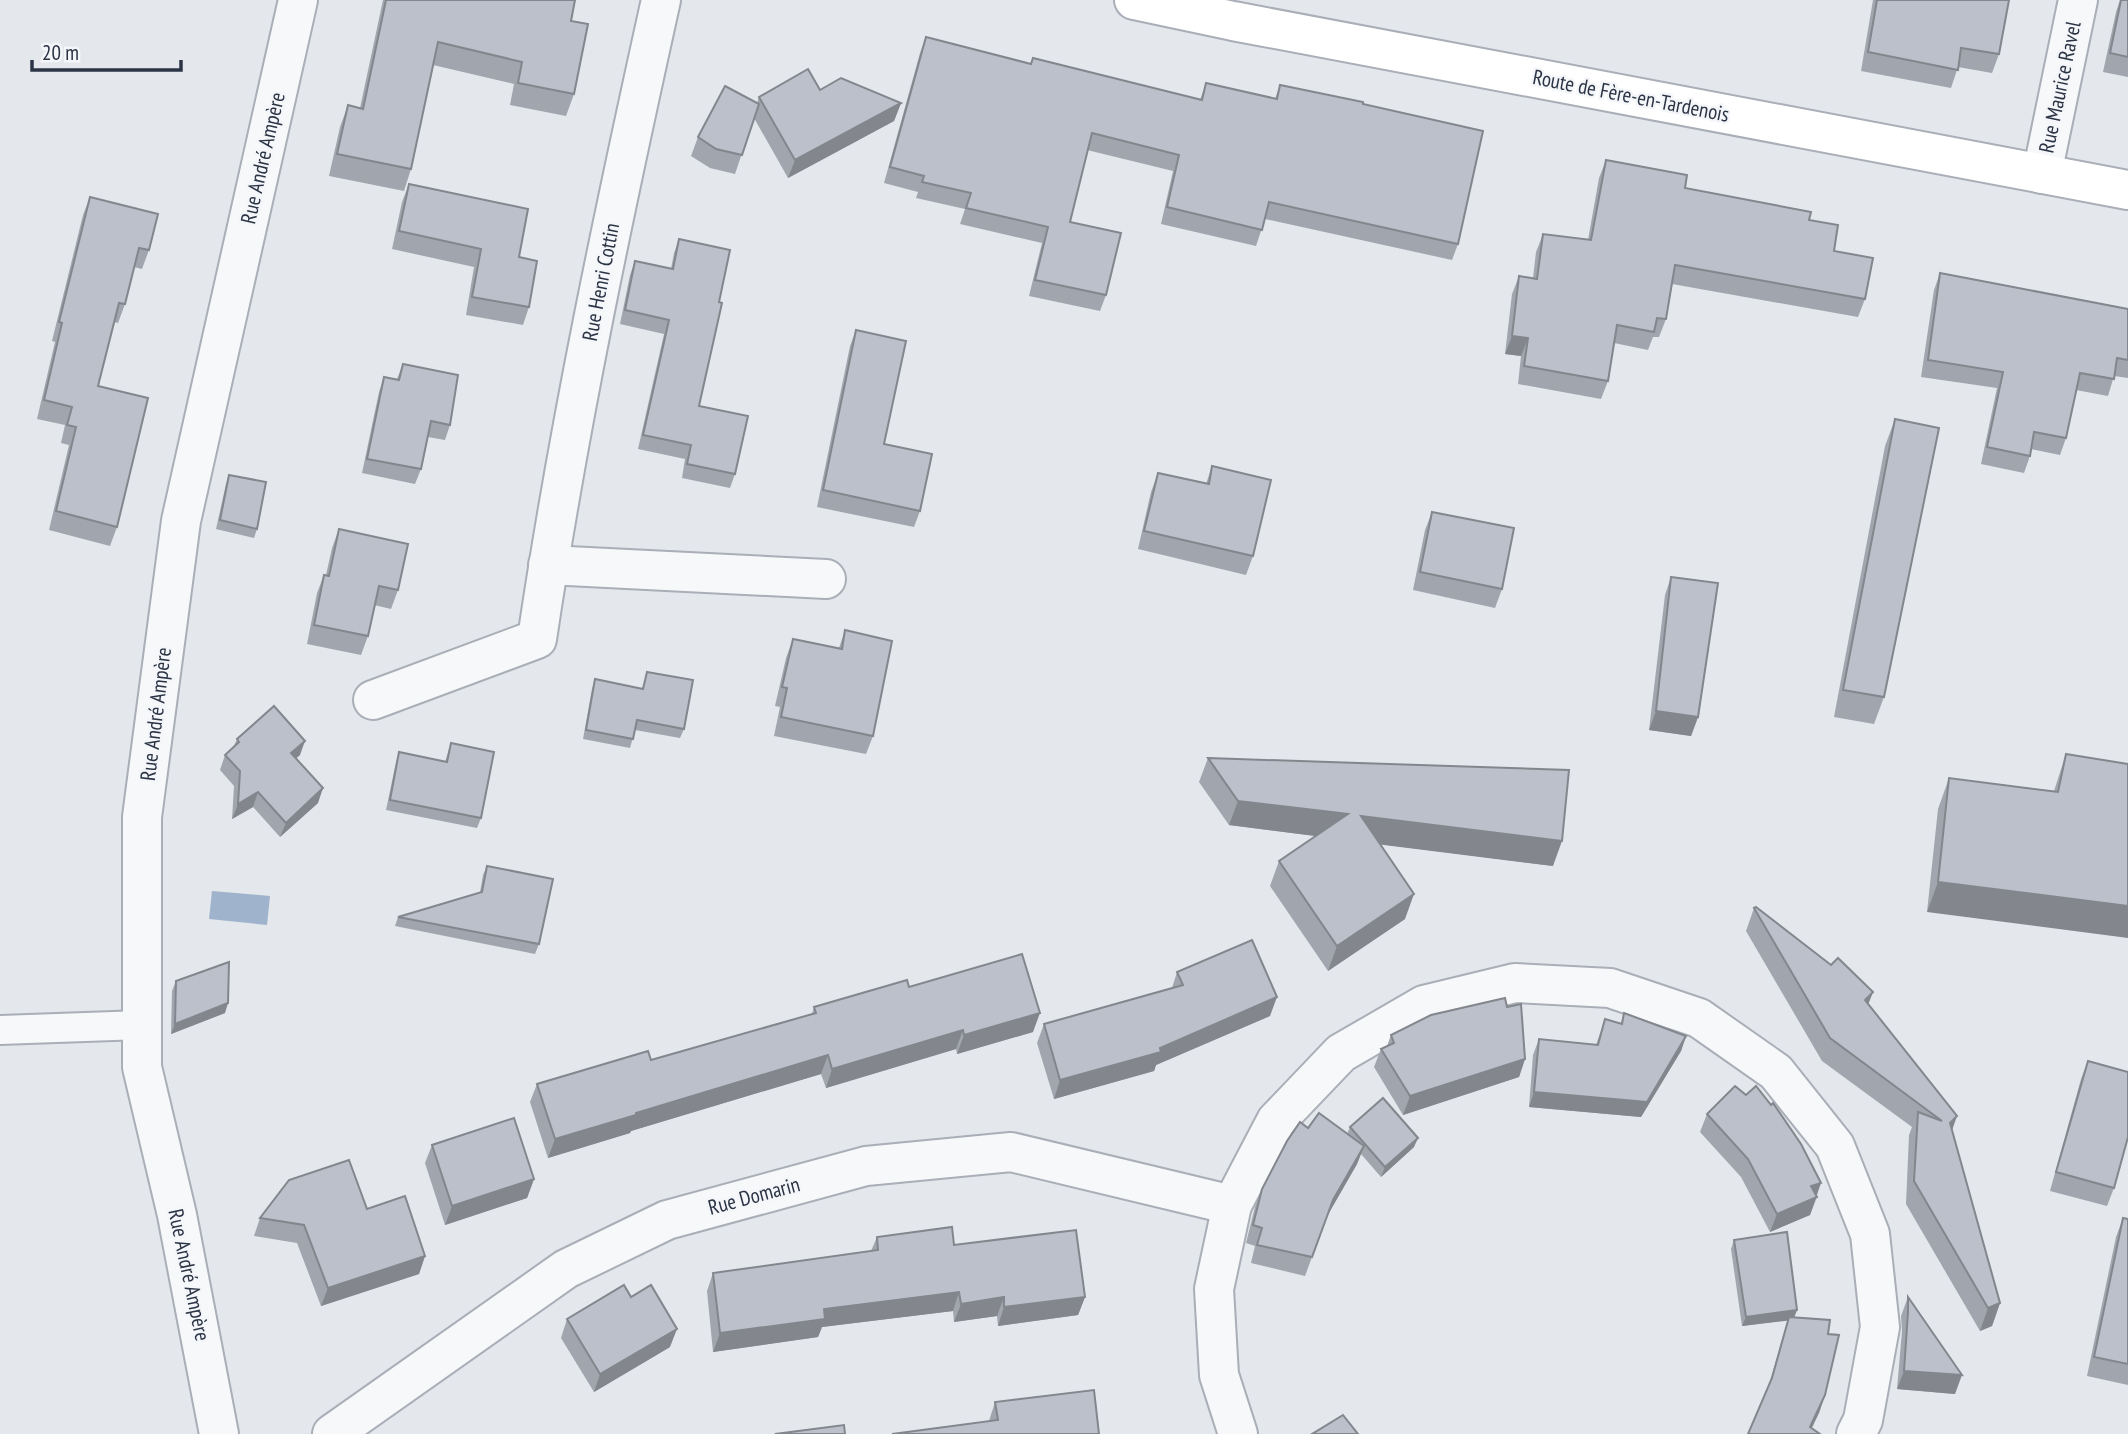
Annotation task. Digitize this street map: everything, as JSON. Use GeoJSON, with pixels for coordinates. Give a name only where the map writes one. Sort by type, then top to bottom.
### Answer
{"type":"FeatureCollection","features":[{"type":"Feature","properties":{"kind":"main road","name":"Route de Fère-en-Tardenois"},"geometry":{"type":"LineString","coordinates":[[1134,0],[1247,24],[2128,190]]}},
{"type":"Feature","properties":{"kind":"street","name":"Rue André Ampère"},"geometry":{"type":"LineString","coordinates":[[219,1434],[177,1215],[142,1067],[142,817],[181,521],[298,0]]}},
{"type":"Feature","properties":{"kind":"street","name":"Rue Henri Cottin"},"geometry":{"type":"LineString","coordinates":[[373,700],[537,639],[557,507],[608,243],[661,0]]}},
{"type":"Feature","properties":{"kind":"street","name":"Rue Maurice Ravel"},"geometry":{"type":"LineString","coordinates":[[2042,174],[2078,0]]}},
{"type":"Feature","properties":{"kind":"street"},"geometry":{"type":"LineString","coordinates":[[548,565],[826,579]]}},
{"type":"Feature","properties":{"kind":"street"},"geometry":{"type":"LineString","coordinates":[[1238,1434],[1219,1376],[1214,1289],[1232,1205],[1276,1121],[1341,1053],[1424,1005],[1515,983],[1610,988],[1699,1018],[1776,1072],[1835,1146],[1870,1234],[1880,1327],[1867,1429]]}},
{"type":"Feature","properties":{"kind":"street","name":"Rue Domarin"},"geometry":{"type":"LineString","coordinates":[[332,1434],[566,1269],[667,1220],[866,1166],[1011,1152],[1232,1205]]}},
{"type":"Feature","properties":{"kind":"lane"},"geometry":{"type":"LineString","coordinates":[[0,1030],[142,1025]]}},
{"type":"Feature","properties":{"kind":"water"},"geometry":{"type":"Polygon","coordinates":[[[212,891],[270,896],[267,925],[209,919],[212,891]]]}},
{"type":"Feature","properties":{"kind":"building"},"geometry":{"type":"Polygon","coordinates":[[[386,0],[575,0],[571,21],[588,24],[574,94],[518,83],[522,62],[438,42],[411,169],[337,154],[348,105],[363,109],[386,0]]]}},
{"type":"Feature","properties":{"kind":"building"},"geometry":{"type":"Polygon","coordinates":[[[1877,0],[2009,0],[1999,54],[1961,48],[1958,70],[1868,52],[1877,0]]]}},
{"type":"Feature","properties":{"kind":"building"},"geometry":{"type":"Polygon","coordinates":[[[2121,0],[2128,0],[2128,57],[2110,53],[2121,0]]]}},
{"type":"Feature","properties":{"kind":"building"},"geometry":{"type":"Polygon","coordinates":[[[926,37],[1031,64],[1033,58],[1202,100],[1206,83],[1277,99],[1280,85],[1483,131],[1458,244],[1269,202],[1262,230],[1167,207],[1179,155],[1092,133],[1070,222],[1121,233],[1106,295],[1035,280],[1048,227],[966,208],[971,193],[922,182],[924,176],[890,167],[926,37]]]}},
{"type":"Feature","properties":{"kind":"building"},"geometry":{"type":"Polygon","coordinates":[[[808,69],[820,90],[841,78],[901,103],[795,160],[759,97],[808,69]]]}},
{"type":"Feature","properties":{"kind":"building"},"geometry":{"type":"Polygon","coordinates":[[[725,86],[759,104],[742,155],[716,149],[698,137],[725,86]]]}},
{"type":"Feature","properties":{"kind":"building"},"geometry":{"type":"Polygon","coordinates":[[[1606,160],[1687,175],[1685,188],[1811,212],[1809,220],[1838,225],[1834,251],[1873,258],[1865,299],[1675,265],[1666,319],[1657,318],[1654,332],[1617,325],[1608,381],[1524,366],[1528,338],[1512,336],[1519,276],[1537,279],[1543,234],[1591,240],[1606,160]]]}},
{"type":"Feature","properties":{"kind":"building"},"geometry":{"type":"Polygon","coordinates":[[[409,184],[528,209],[519,257],[537,261],[529,307],[472,297],[481,249],[399,231],[409,184]]]}},
{"type":"Feature","properties":{"kind":"building"},"geometry":{"type":"Polygon","coordinates":[[[90,197],[158,214],[149,250],[139,248],[125,304],[119,303],[98,386],[148,398],[117,527],[56,511],[76,427],[67,425],[72,407],[44,400],[62,323],[59,322],[90,197]]]}},
{"type":"Feature","properties":{"kind":"building"},"geometry":{"type":"Polygon","coordinates":[[[679,239],[730,250],[719,302],[722,303],[699,406],[748,416],[735,474],[687,464],[691,445],[643,435],[669,320],[625,310],[635,261],[673,269],[679,239]]]}},
{"type":"Feature","properties":{"kind":"building"},"geometry":{"type":"Polygon","coordinates":[[[1940,273],[2128,309],[2128,360],[2117,358],[2114,379],[2080,373],[2066,438],[2034,432],[2030,456],[1987,447],[2003,372],[1928,360],[1940,273]]]}},
{"type":"Feature","properties":{"kind":"building"},"geometry":{"type":"Polygon","coordinates":[[[856,330],[906,341],[884,444],[932,454],[920,511],[823,490],[856,330]]]}},
{"type":"Feature","properties":{"kind":"building"},"geometry":{"type":"Polygon","coordinates":[[[403,364],[458,375],[450,425],[431,421],[421,469],[367,459],[384,377],[399,380],[403,364]]]}},
{"type":"Feature","properties":{"kind":"building"},"geometry":{"type":"Polygon","coordinates":[[[1895,419],[1939,428],[1884,697],[1843,690],[1895,419]]]}},
{"type":"Feature","properties":{"kind":"building"},"geometry":{"type":"Polygon","coordinates":[[[1212,466],[1271,480],[1253,556],[1144,531],[1158,473],[1209,484],[1212,466]]]}},
{"type":"Feature","properties":{"kind":"building"},"geometry":{"type":"Polygon","coordinates":[[[229,475],[266,482],[257,529],[220,520],[229,475]]]}},
{"type":"Feature","properties":{"kind":"building"},"geometry":{"type":"Polygon","coordinates":[[[1432,512],[1514,528],[1502,589],[1420,572],[1432,512]]]}},
{"type":"Feature","properties":{"kind":"building"},"geometry":{"type":"Polygon","coordinates":[[[339,529],[408,544],[398,590],[379,586],[368,636],[314,625],[324,575],[329,576],[339,529]]]}},
{"type":"Feature","properties":{"kind":"building"},"geometry":{"type":"Polygon","coordinates":[[[1671,577],[1718,583],[1698,717],[1656,711],[1671,577]]]}},
{"type":"Feature","properties":{"kind":"building"},"geometry":{"type":"Polygon","coordinates":[[[845,630],[892,641],[873,736],[781,717],[787,688],[782,687],[793,639],[842,649],[845,630]]]}},
{"type":"Feature","properties":{"kind":"building"},"geometry":{"type":"Polygon","coordinates":[[[647,672],[693,680],[684,729],[637,720],[633,739],[586,730],[595,679],[643,689],[647,672]]]}},
{"type":"Feature","properties":{"kind":"building"},"geometry":{"type":"Polygon","coordinates":[[[274,706],[305,741],[291,753],[323,788],[286,823],[258,792],[238,804],[240,771],[225,755],[239,742],[237,739],[274,706]]]}},
{"type":"Feature","properties":{"kind":"building"},"geometry":{"type":"Polygon","coordinates":[[[451,743],[494,752],[481,818],[390,800],[399,752],[447,762],[451,743]]]}},
{"type":"Feature","properties":{"kind":"building"},"geometry":{"type":"Polygon","coordinates":[[[2066,754],[2128,764],[2128,906],[1938,882],[1949,778],[2058,792],[2066,754]]]}},
{"type":"Feature","properties":{"kind":"building"},"geometry":{"type":"Polygon","coordinates":[[[1208,758],[1569,770],[1562,841],[1361,816],[1414,894],[1337,946],[1279,861],[1348,814],[1238,801],[1208,758]]]}},
{"type":"Feature","properties":{"kind":"building"},"geometry":{"type":"Polygon","coordinates":[[[487,866],[553,879],[539,944],[398,917],[482,892],[487,866]]]}},
{"type":"Feature","properties":{"kind":"building"},"geometry":{"type":"Polygon","coordinates":[[[1754,908],[1831,965],[1838,958],[1873,992],[1865,1000],[1957,1116],[1950,1123],[2000,1303],[1988,1308],[1914,1181],[1918,1112],[1942,1121],[1830,1038],[1754,908]]]}},
{"type":"Feature","properties":{"kind":"building"},"geometry":{"type":"Polygon","coordinates":[[[1252,940],[1277,997],[1160,1048],[1161,1052],[1060,1080],[1044,1024],[1183,985],[1177,972],[1252,940]]]}},
{"type":"Feature","properties":{"kind":"building"},"geometry":{"type":"Polygon","coordinates":[[[1022,954],[1040,1013],[964,1035],[963,1030],[832,1069],[828,1055],[555,1139],[537,1084],[648,1051],[651,1060],[816,1013],[814,1007],[907,980],[909,987],[1022,954]]]}},
{"type":"Feature","properties":{"kind":"building"},"geometry":{"type":"Polygon","coordinates":[[[229,962],[228,1003],[175,1024],[176,981],[229,962]]]}},
{"type":"Feature","properties":{"kind":"building"},"geometry":{"type":"Polygon","coordinates":[[[1505,998],[1507,1007],[1521,1004],[1525,1059],[1410,1096],[1381,1049],[1394,1043],[1391,1035],[1431,1015],[1505,998]]]}},
{"type":"Feature","properties":{"kind":"building"},"geometry":{"type":"Polygon","coordinates":[[[1624,1013],[1686,1036],[1647,1102],[1534,1092],[1539,1039],[1598,1045],[1605,1019],[1622,1024],[1624,1013]]]}},
{"type":"Feature","properties":{"kind":"building"},"geometry":{"type":"Polygon","coordinates":[[[2088,1061],[2128,1072],[2128,1137],[2114,1188],[2056,1172],[2088,1061]]]}},
{"type":"Feature","properties":{"kind":"building"},"geometry":{"type":"Polygon","coordinates":[[[1735,1086],[1746,1095],[1756,1086],[1771,1105],[1773,1103],[1801,1144],[1821,1183],[1811,1186],[1817,1197],[1777,1214],[1748,1159],[1707,1114],[1735,1086]]]}},
{"type":"Feature","properties":{"kind":"building"},"geometry":{"type":"Polygon","coordinates":[[[1383,1098],[1418,1138],[1385,1167],[1350,1127],[1383,1098]]]}},
{"type":"Feature","properties":{"kind":"building"},"geometry":{"type":"Polygon","coordinates":[[[1319,1113],[1364,1146],[1333,1200],[1312,1257],[1257,1245],[1262,1228],[1253,1225],[1262,1189],[1300,1122],[1308,1128],[1319,1113]]]}},
{"type":"Feature","properties":{"kind":"building"},"geometry":{"type":"Polygon","coordinates":[[[514,1118],[534,1179],[452,1206],[432,1145],[514,1118]]]}},
{"type":"Feature","properties":{"kind":"building"},"geometry":{"type":"Polygon","coordinates":[[[349,1160],[367,1209],[405,1196],[425,1256],[328,1288],[304,1225],[260,1218],[289,1180],[349,1160]]]}},
{"type":"Feature","properties":{"kind":"building"},"geometry":{"type":"Polygon","coordinates":[[[2123,1218],[2128,1219],[2128,1364],[2094,1357],[2123,1218]]]}},
{"type":"Feature","properties":{"kind":"building"},"geometry":{"type":"Polygon","coordinates":[[[952,1227],[954,1245],[1076,1230],[1085,1297],[1004,1307],[1004,1297],[961,1304],[959,1292],[824,1309],[825,1319],[720,1333],[713,1273],[878,1250],[877,1237],[952,1227]]]}},
{"type":"Feature","properties":{"kind":"building"},"geometry":{"type":"Polygon","coordinates":[[[1787,1232],[1797,1310],[1746,1317],[1734,1240],[1787,1232]]]}},
{"type":"Feature","properties":{"kind":"building"},"geometry":{"type":"Polygon","coordinates":[[[624,1285],[631,1297],[651,1285],[677,1329],[600,1374],[567,1319],[624,1285]]]}},
{"type":"Feature","properties":{"kind":"building"},"geometry":{"type":"Polygon","coordinates":[[[1908,1297],[1962,1375],[1904,1371],[1908,1297]]]}},
{"type":"Feature","properties":{"kind":"building"},"geometry":{"type":"Polygon","coordinates":[[[1789,1317],[1830,1320],[1828,1334],[1839,1335],[1825,1395],[1810,1427],[1820,1434],[1748,1434],[1772,1378],[1789,1317]]]}},
{"type":"Feature","properties":{"kind":"building"},"geometry":{"type":"Polygon","coordinates":[[[1094,1390],[1099,1434],[892,1434],[998,1420],[995,1402],[1094,1390]]]}},
{"type":"Feature","properties":{"kind":"building"},"geometry":{"type":"Polygon","coordinates":[[[1343,1415],[1358,1434],[1312,1434],[1343,1415]]]}},
{"type":"Feature","properties":{"kind":"building"},"geometry":{"type":"Polygon","coordinates":[[[844,1425],[845,1434],[775,1434],[844,1425]]]}}]}
